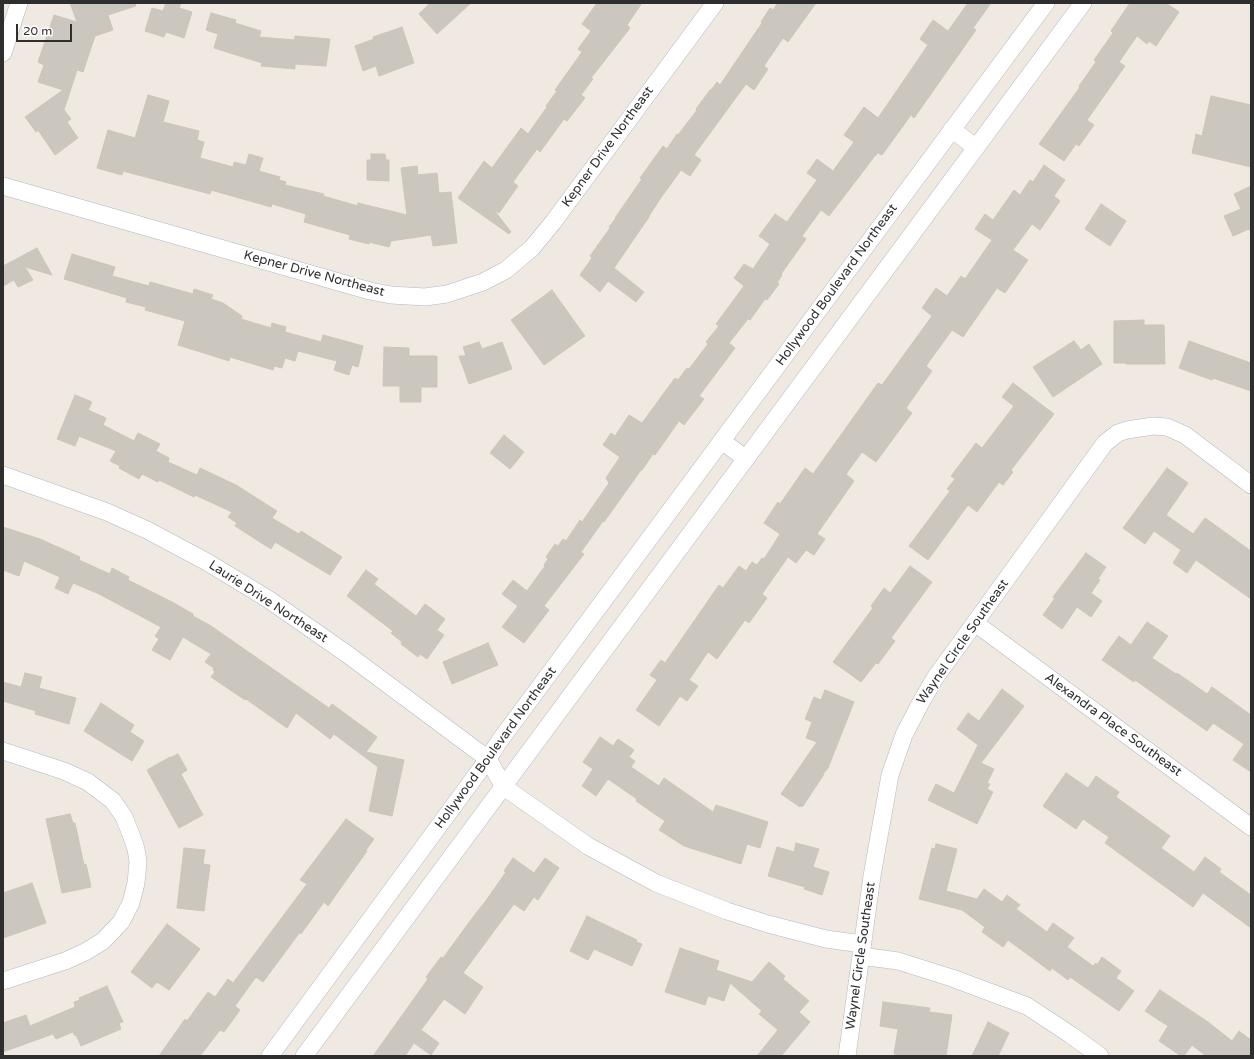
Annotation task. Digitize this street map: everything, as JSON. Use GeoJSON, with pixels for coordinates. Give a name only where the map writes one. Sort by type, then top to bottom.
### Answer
{"type":"FeatureCollection","features":[{"type":"Feature","properties":{"kind":"street"},"geometry":{"type":"LineString","coordinates":[[3,53],[19,3]]}},
{"type":"Feature","properties":{"kind":"street","name":"Kepner Drive Northeast"},"geometry":{"type":"LineString","coordinates":[[3,186],[370,291],[391,295],[425,297],[447,294],[483,282],[506,270],[532,248],[715,3]]}},
{"type":"Feature","properties":{"kind":"street","name":"Hollywood Boulevard Northeast"},"geometry":{"type":"LineString","coordinates":[[270,1056],[498,743],[1046,3]]}},
{"type":"Feature","properties":{"kind":"street"},"geometry":{"type":"LineString","coordinates":[[304,1056],[1083,3]]}},
{"type":"Feature","properties":{"kind":"street"},"geometry":{"type":"LineString","coordinates":[[952,129],[976,148]]}},
{"type":"Feature","properties":{"kind":"street","name":"Waynel Circle Southeast"},"geometry":{"type":"LineString","coordinates":[[847,1056],[872,876],[890,775],[904,735],[935,678],[1105,443],[1118,433],[1152,426],[1167,428],[1185,436],[1251,485]]}},
{"type":"Feature","properties":{"kind":"street"},"geometry":{"type":"LineString","coordinates":[[722,441],[746,459]]}},
{"type":"Feature","properties":{"kind":"street","name":"Laurie Drive Northeast"},"geometry":{"type":"LineString","coordinates":[[3,475],[108,512],[147,530],[207,562],[275,603],[488,758]]}},
{"type":"Feature","properties":{"kind":"street","name":"Alexandra Place Southeast"},"geometry":{"type":"LineString","coordinates":[[975,623],[1251,827]]}},
{"type":"Feature","properties":{"kind":"street"},"geometry":{"type":"LineString","coordinates":[[3,751],[64,771],[88,782],[113,801],[124,818],[132,837],[138,862],[136,883],[131,903],[121,922],[103,940],[85,952],[66,961],[3,982]]}},
{"type":"Feature","properties":{"kind":"street"},"geometry":{"type":"LineString","coordinates":[[488,758],[504,787],[588,846],[656,884],[727,911],[768,924],[826,939],[952,978],[1027,1006],[1100,1056]]}},
{"type":"Feature","properties":{"kind":"building"},"geometry":{"type":"Polygon","coordinates":[[[70,3],[135,3],[136,6],[108,15],[113,30],[95,36],[83,72],[77,70],[64,110],[71,119],[67,122],[78,138],[55,155],[38,130],[36,132],[25,117],[63,90],[38,82],[44,65],[38,62],[54,15],[77,22],[70,3]]]}},
{"type":"Feature","properties":{"kind":"building"},"geometry":{"type":"Polygon","coordinates":[[[166,3],[181,3],[179,8],[192,12],[184,38],[166,32],[164,37],[145,31],[152,8],[163,11],[166,3]]]}},
{"type":"Feature","properties":{"kind":"building"},"geometry":{"type":"Polygon","coordinates":[[[430,3],[471,3],[437,34],[419,14],[430,3]]]}},
{"type":"Feature","properties":{"kind":"building"},"geometry":{"type":"Polygon","coordinates":[[[597,3],[642,3],[627,25],[630,28],[591,78],[593,79],[581,95],[585,98],[567,121],[564,119],[540,152],[537,149],[513,182],[518,186],[499,213],[494,210],[511,232],[509,234],[458,198],[484,161],[492,168],[521,128],[528,134],[557,91],[555,90],[582,52],[578,49],[591,31],[582,24],[597,3]]]}},
{"type":"Feature","properties":{"kind":"building"},"geometry":{"type":"Polygon","coordinates":[[[778,3],[816,3],[788,42],[783,38],[764,66],[768,69],[754,90],[746,84],[694,155],[701,160],[690,176],[681,170],[614,268],[644,292],[636,302],[608,281],[600,292],[580,275],[592,258],[590,256],[642,179],[640,178],[663,146],[667,149],[677,134],[678,135],[697,110],[696,109],[710,90],[717,82],[720,85],[762,23],[761,22],[770,8],[773,10],[778,3]]]}},
{"type":"Feature","properties":{"kind":"building"},"geometry":{"type":"Polygon","coordinates":[[[968,3],[991,3],[973,28],[976,30],[914,118],[911,115],[882,155],[878,153],[874,157],[829,216],[821,210],[802,236],[806,239],[781,274],[782,275],[777,283],[779,284],[729,343],[735,348],[699,396],[704,399],[684,425],[679,421],[655,455],[653,454],[604,522],[603,521],[581,552],[584,554],[544,606],[549,610],[524,643],[502,627],[518,606],[502,594],[513,580],[527,591],[545,566],[544,565],[548,559],[546,557],[555,544],[558,546],[563,539],[566,541],[580,520],[582,522],[609,483],[606,478],[620,457],[603,445],[611,433],[615,436],[629,415],[642,423],[675,378],[678,380],[687,368],[689,369],[708,344],[706,342],[719,326],[716,324],[744,286],[734,278],[744,264],[753,269],[770,244],[759,236],[775,214],[787,222],[817,180],[807,173],[817,159],[833,171],[854,142],[844,135],[864,107],[878,118],[928,45],[920,39],[933,20],[948,31],[968,3]]]}},
{"type":"Feature","properties":{"kind":"building"},"geometry":{"type":"Polygon","coordinates":[[[1130,3],[1166,3],[1179,12],[1156,46],[1149,41],[1147,44],[1137,36],[1119,62],[1125,66],[1087,120],[1094,125],[1079,146],[1076,144],[1064,161],[1039,144],[1080,87],[1079,86],[1096,62],[1094,60],[1113,33],[1111,31],[1130,3]]]}},
{"type":"Feature","properties":{"kind":"building"},"geometry":{"type":"Polygon","coordinates":[[[211,13],[236,20],[235,23],[261,31],[259,37],[295,40],[295,36],[330,39],[326,66],[295,64],[295,69],[261,66],[262,63],[214,48],[218,34],[206,30],[211,13]]]}},
{"type":"Feature","properties":{"kind":"building"},"geometry":{"type":"Polygon","coordinates":[[[402,27],[414,63],[379,76],[376,66],[363,71],[355,46],[374,39],[373,37],[402,27]]]}},
{"type":"Feature","properties":{"kind":"building"},"geometry":{"type":"Polygon","coordinates":[[[148,95],[169,101],[163,122],[199,131],[197,140],[204,142],[200,158],[233,167],[234,162],[246,165],[249,154],[263,158],[259,171],[280,177],[279,180],[286,182],[285,185],[324,194],[323,196],[358,206],[358,203],[407,215],[401,168],[417,166],[418,175],[437,173],[439,193],[451,192],[457,243],[433,246],[431,235],[391,241],[389,247],[369,242],[369,244],[349,239],[350,235],[304,222],[306,214],[272,204],[271,207],[211,190],[210,194],[123,171],[122,175],[97,168],[108,130],[135,138],[148,95]]]}},
{"type":"Feature","properties":{"kind":"building"},"geometry":{"type":"Polygon","coordinates":[[[1211,96],[1251,105],[1251,167],[1192,153],[1196,134],[1202,136],[1211,96]]]}},
{"type":"Feature","properties":{"kind":"building"},"geometry":{"type":"Polygon","coordinates":[[[371,154],[385,154],[386,160],[389,160],[389,181],[367,180],[367,160],[371,160],[371,154]]]}},
{"type":"Feature","properties":{"kind":"building"},"geometry":{"type":"Polygon","coordinates":[[[1044,165],[1065,180],[1054,196],[1060,201],[1040,230],[1032,224],[1013,250],[1028,260],[1005,293],[997,288],[963,337],[952,330],[926,366],[932,371],[906,408],[912,413],[876,462],[862,452],[846,474],[854,481],[817,534],[825,539],[814,555],[806,550],[796,563],[788,557],[762,594],[767,598],[749,623],[745,620],[717,659],[708,652],[689,680],[698,686],[687,701],[680,696],[659,726],[636,710],[657,680],[650,675],[661,660],[665,663],[719,585],[723,588],[739,566],[746,571],[752,562],[757,565],[762,558],[764,559],[780,534],[764,523],[778,502],[780,504],[805,468],[813,474],[878,383],[882,385],[932,316],[922,308],[936,288],[947,296],[961,276],[965,279],[992,240],[975,229],[985,214],[993,220],[1014,190],[1020,195],[1030,180],[1033,182],[1044,165]]]}},
{"type":"Feature","properties":{"kind":"building"},"geometry":{"type":"Polygon","coordinates":[[[1251,186],[1251,233],[1249,229],[1233,236],[1224,216],[1241,209],[1234,194],[1251,186]]]}},
{"type":"Feature","properties":{"kind":"building"},"geometry":{"type":"Polygon","coordinates":[[[1101,204],[1126,221],[1110,246],[1085,229],[1101,204]]]}},
{"type":"Feature","properties":{"kind":"building"},"geometry":{"type":"Polygon","coordinates":[[[37,248],[52,275],[25,267],[33,280],[18,287],[14,280],[3,286],[3,266],[37,248]]]}},
{"type":"Feature","properties":{"kind":"building"},"geometry":{"type":"Polygon","coordinates":[[[72,254],[115,267],[112,276],[149,286],[150,282],[193,294],[194,289],[213,295],[211,299],[223,303],[242,316],[241,319],[271,328],[272,323],[286,327],[285,332],[321,342],[323,335],[363,346],[358,367],[352,365],[349,375],[334,370],[337,361],[298,351],[295,361],[285,358],[282,368],[274,366],[273,370],[230,357],[229,361],[178,345],[185,321],[145,310],[146,307],[126,302],[127,298],[64,279],[72,254]]]}},
{"type":"Feature","properties":{"kind":"building"},"geometry":{"type":"Polygon","coordinates":[[[552,290],[585,336],[544,365],[511,320],[552,290]]]}},
{"type":"Feature","properties":{"kind":"building"},"geometry":{"type":"Polygon","coordinates":[[[1144,320],[1144,325],[1164,325],[1165,364],[1114,363],[1114,321],[1144,320]]]}},
{"type":"Feature","properties":{"kind":"building"},"geometry":{"type":"Polygon","coordinates":[[[1074,341],[1081,350],[1089,344],[1102,364],[1053,397],[1033,367],[1074,341]]]}},
{"type":"Feature","properties":{"kind":"building"},"geometry":{"type":"Polygon","coordinates":[[[1189,341],[1251,363],[1251,391],[1213,378],[1212,380],[1179,368],[1189,341]]]}},
{"type":"Feature","properties":{"kind":"building"},"geometry":{"type":"Polygon","coordinates":[[[479,342],[482,349],[502,342],[512,369],[469,384],[459,356],[466,356],[463,347],[479,342]]]}},
{"type":"Feature","properties":{"kind":"building"},"geometry":{"type":"Polygon","coordinates":[[[384,347],[409,348],[409,356],[437,356],[437,387],[421,387],[421,402],[400,402],[400,386],[383,386],[384,347]]]}},
{"type":"Feature","properties":{"kind":"building"},"geometry":{"type":"Polygon","coordinates":[[[1013,383],[1054,414],[1011,470],[1013,472],[1003,485],[999,482],[977,512],[968,505],[928,560],[909,546],[950,491],[947,489],[955,479],[951,476],[976,443],[982,448],[1014,406],[1002,397],[1013,383]]]}},
{"type":"Feature","properties":{"kind":"building"},"geometry":{"type":"Polygon","coordinates":[[[75,395],[92,402],[88,410],[106,418],[103,425],[134,441],[138,433],[160,444],[156,451],[169,458],[168,462],[197,475],[200,468],[236,485],[277,511],[272,518],[299,534],[301,531],[342,557],[330,575],[275,542],[271,549],[235,526],[237,523],[228,517],[232,512],[195,495],[194,497],[159,480],[158,482],[142,474],[139,479],[119,468],[120,466],[110,461],[116,451],[79,436],[75,446],[57,439],[75,395]]]}},
{"type":"Feature","properties":{"kind":"building"},"geometry":{"type":"Polygon","coordinates":[[[504,435],[524,452],[510,469],[490,453],[504,435]]]}},
{"type":"Feature","properties":{"kind":"building"},"geometry":{"type":"Polygon","coordinates":[[[1167,468],[1188,483],[1166,515],[1193,534],[1205,518],[1251,551],[1251,599],[1196,560],[1187,573],[1173,563],[1181,550],[1154,531],[1145,544],[1123,528],[1167,468]]]}},
{"type":"Feature","properties":{"kind":"building"},"geometry":{"type":"Polygon","coordinates":[[[3,527],[40,539],[80,557],[79,560],[110,574],[112,568],[129,577],[128,580],[193,614],[193,616],[211,626],[329,708],[332,704],[377,737],[366,752],[404,760],[392,816],[369,811],[378,767],[334,734],[330,739],[296,713],[287,728],[246,699],[245,700],[211,677],[215,672],[213,670],[214,668],[205,662],[211,654],[183,637],[170,660],[152,650],[159,639],[155,636],[161,627],[99,594],[73,583],[68,594],[55,588],[60,577],[24,561],[19,576],[3,570],[3,527]]]}},
{"type":"Feature","properties":{"kind":"building"},"geometry":{"type":"Polygon","coordinates":[[[1086,553],[1106,567],[1098,579],[1100,580],[1091,593],[1102,601],[1091,617],[1077,607],[1062,629],[1043,615],[1055,598],[1053,597],[1086,553]]]}},
{"type":"Feature","properties":{"kind":"building"},"geometry":{"type":"Polygon","coordinates":[[[910,566],[932,582],[891,638],[895,641],[878,664],[876,663],[861,682],[833,662],[873,608],[871,606],[884,588],[890,593],[910,566]]]}},
{"type":"Feature","properties":{"kind":"building"},"geometry":{"type":"Polygon","coordinates":[[[366,570],[378,579],[374,584],[416,616],[425,604],[445,619],[437,630],[444,635],[427,659],[420,654],[418,657],[401,644],[402,642],[391,633],[393,631],[347,596],[366,570]]]}},
{"type":"Feature","properties":{"kind":"building"},"geometry":{"type":"Polygon","coordinates":[[[1147,622],[1168,636],[1152,658],[1207,694],[1212,687],[1251,715],[1251,772],[1233,760],[1244,744],[1213,723],[1207,731],[1135,680],[1134,682],[1102,660],[1119,636],[1131,645],[1147,622]]]}},
{"type":"Feature","properties":{"kind":"building"},"geometry":{"type":"Polygon","coordinates":[[[488,643],[498,665],[452,684],[443,662],[488,643]]]}},
{"type":"Feature","properties":{"kind":"building"},"geometry":{"type":"Polygon","coordinates":[[[25,673],[42,677],[39,688],[76,698],[69,724],[35,714],[36,711],[3,701],[3,682],[21,687],[25,673]]]}},
{"type":"Feature","properties":{"kind":"building"},"geometry":{"type":"Polygon","coordinates":[[[1002,689],[1024,706],[981,763],[994,769],[987,783],[990,784],[987,789],[993,792],[977,824],[928,800],[936,784],[954,793],[978,745],[957,729],[968,713],[979,721],[1002,689]]]}},
{"type":"Feature","properties":{"kind":"building"},"geometry":{"type":"Polygon","coordinates":[[[825,690],[854,702],[828,768],[803,806],[800,807],[781,794],[817,742],[806,738],[812,722],[805,719],[814,697],[821,700],[825,690]]]}},
{"type":"Feature","properties":{"kind":"building"},"geometry":{"type":"Polygon","coordinates":[[[101,703],[134,725],[130,732],[144,741],[132,761],[84,731],[101,703]]]}},
{"type":"Feature","properties":{"kind":"building"},"geometry":{"type":"Polygon","coordinates":[[[600,737],[613,746],[618,739],[634,750],[629,757],[635,761],[631,767],[659,786],[664,778],[713,812],[716,805],[768,822],[760,848],[747,844],[741,864],[684,846],[659,830],[665,821],[608,779],[596,796],[582,786],[593,769],[583,762],[600,737]]]}},
{"type":"Feature","properties":{"kind":"building"},"geometry":{"type":"Polygon","coordinates":[[[178,754],[187,770],[181,774],[203,815],[179,828],[147,770],[178,754]]]}},
{"type":"Feature","properties":{"kind":"building"},"geometry":{"type":"Polygon","coordinates":[[[1066,773],[1088,788],[1096,776],[1119,792],[1116,797],[1170,836],[1161,848],[1194,872],[1205,857],[1221,869],[1219,872],[1251,895],[1251,928],[1203,893],[1193,907],[1105,843],[1109,837],[1083,819],[1076,829],[1043,806],[1066,773]]]}},
{"type":"Feature","properties":{"kind":"building"},"geometry":{"type":"Polygon","coordinates":[[[70,814],[73,823],[75,823],[84,865],[86,864],[91,887],[62,893],[46,819],[70,814]]]}},
{"type":"Feature","properties":{"kind":"building"},"geometry":{"type":"Polygon","coordinates":[[[346,819],[374,839],[328,906],[324,902],[263,982],[256,977],[235,1006],[240,1010],[224,1032],[220,1030],[200,1056],[159,1056],[185,1019],[187,1021],[208,992],[215,997],[228,979],[233,983],[307,884],[300,880],[346,819]]]}},
{"type":"Feature","properties":{"kind":"building"},"geometry":{"type":"Polygon","coordinates":[[[796,843],[819,849],[813,867],[829,872],[822,895],[804,889],[805,887],[768,876],[777,847],[794,852],[796,843]]]}},
{"type":"Feature","properties":{"kind":"building"},"geometry":{"type":"Polygon","coordinates":[[[936,844],[957,849],[946,891],[977,899],[984,889],[1002,902],[1007,895],[1020,905],[1016,909],[1047,932],[1053,923],[1074,938],[1067,947],[1093,966],[1096,963],[1097,965],[1102,957],[1121,971],[1116,978],[1134,991],[1119,1011],[1070,977],[1068,980],[1052,968],[1050,971],[1008,940],[1003,947],[982,932],[985,927],[962,910],[919,899],[932,848],[935,849],[936,844]]]}},
{"type":"Feature","properties":{"kind":"building"},"geometry":{"type":"Polygon","coordinates":[[[184,848],[205,850],[203,864],[210,865],[204,911],[177,908],[184,848]]]}},
{"type":"Feature","properties":{"kind":"building"},"geometry":{"type":"Polygon","coordinates":[[[513,858],[534,873],[545,858],[559,868],[538,900],[534,897],[524,911],[514,904],[463,973],[483,987],[465,1014],[444,999],[421,1030],[439,1043],[431,1055],[414,1043],[405,1056],[373,1056],[428,979],[426,977],[441,957],[443,958],[485,902],[506,872],[504,871],[513,858]]]}},
{"type":"Feature","properties":{"kind":"building"},"geometry":{"type":"Polygon","coordinates":[[[32,883],[46,923],[3,938],[3,893],[32,883]]]}},
{"type":"Feature","properties":{"kind":"building"},"geometry":{"type":"Polygon","coordinates":[[[587,916],[637,940],[636,942],[642,944],[632,966],[594,949],[588,960],[570,951],[587,916]]]}},
{"type":"Feature","properties":{"kind":"building"},"geometry":{"type":"Polygon","coordinates":[[[167,924],[200,949],[169,990],[157,982],[152,988],[131,972],[167,924]]]}},
{"type":"Feature","properties":{"kind":"building"},"geometry":{"type":"Polygon","coordinates":[[[680,948],[719,961],[716,970],[752,982],[769,962],[785,976],[783,979],[809,1001],[799,1012],[810,1022],[781,1056],[757,1056],[778,1030],[759,1014],[762,1011],[730,983],[724,1001],[708,996],[705,1005],[665,992],[680,948]]]}},
{"type":"Feature","properties":{"kind":"building"},"geometry":{"type":"Polygon","coordinates":[[[107,986],[123,1022],[119,1023],[121,1029],[81,1046],[73,1032],[56,1039],[53,1034],[3,1052],[3,1023],[26,1015],[30,1026],[75,1007],[74,1002],[80,1000],[79,998],[107,986]]]}},
{"type":"Feature","properties":{"kind":"building"},"geometry":{"type":"Polygon","coordinates":[[[1160,990],[1208,1022],[1232,1041],[1239,1031],[1251,1040],[1251,1056],[1206,1056],[1192,1045],[1184,1056],[1181,1056],[1159,1041],[1168,1026],[1145,1011],[1160,990]]]}},
{"type":"Feature","properties":{"kind":"building"},"geometry":{"type":"Polygon","coordinates":[[[883,1002],[930,1008],[929,1012],[952,1015],[946,1056],[896,1056],[896,1054],[894,1054],[898,1029],[880,1026],[883,1002]]]}},
{"type":"Feature","properties":{"kind":"building"},"geometry":{"type":"Polygon","coordinates":[[[988,1022],[1009,1033],[998,1056],[972,1056],[988,1022]]]}}]}
